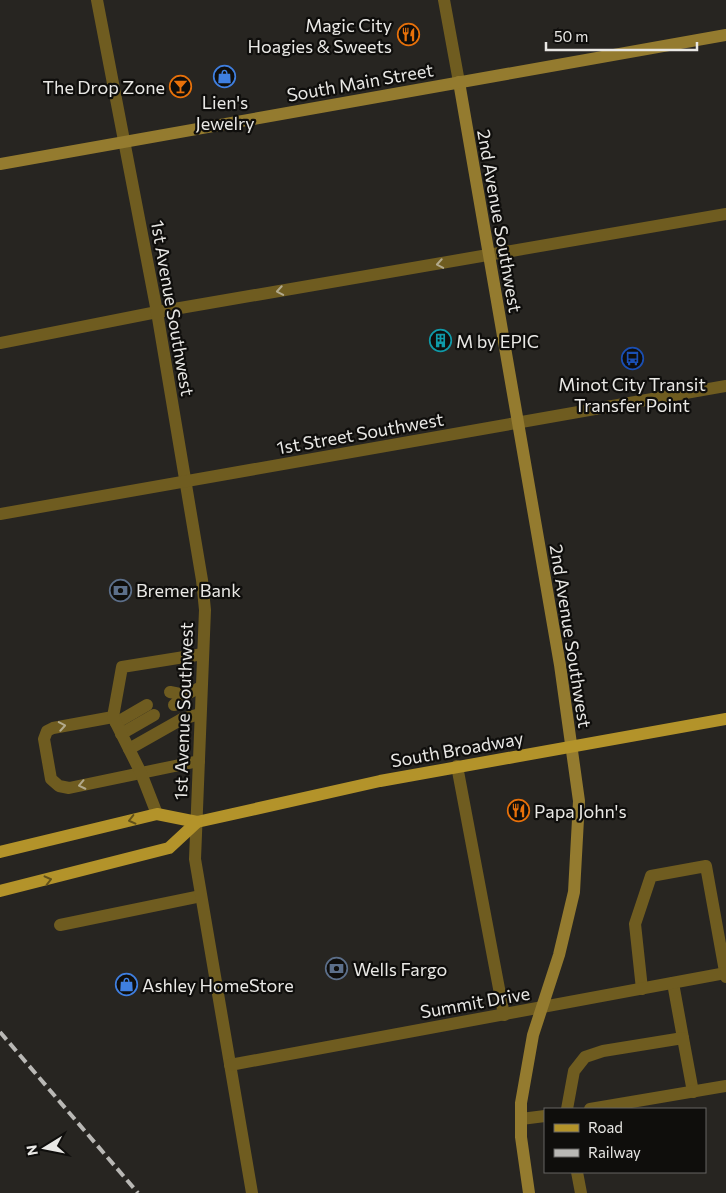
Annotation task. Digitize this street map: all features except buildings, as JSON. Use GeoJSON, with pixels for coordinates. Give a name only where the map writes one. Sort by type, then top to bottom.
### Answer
{"type":"FeatureCollection","features":[{"type":"Feature","properties":{"kind":"main road","name":"South Broadway"},"geometry":{"type":"LineString","coordinates":[[0,852],[157,814],[197,822],[323,792],[457,766],[726,720]]}},
{"type":"Feature","properties":{"kind":"main road","name":"South Broadway"},"geometry":{"type":"LineString","coordinates":[[0,891],[169,848],[197,822]]}},
{"type":"Feature","properties":{"kind":"street","name":"1st Avenue Southwest"},"geometry":{"type":"LineString","coordinates":[[97,0],[123,142],[158,312],[202,580],[205,610],[195,859],[252,1193]]}},
{"type":"Feature","properties":{"kind":"street"},"geometry":{"type":"LineString","coordinates":[[444,0],[459,82]]}},
{"type":"Feature","properties":{"kind":"street","name":"South Main Street"},"geometry":{"type":"LineString","coordinates":[[0,164],[726,34]]}},
{"type":"Feature","properties":{"kind":"street","name":"2nd Avenue Southwest"},"geometry":{"type":"LineString","coordinates":[[459,82],[560,666],[579,801],[574,892],[559,954],[533,1035],[521,1103],[521,1137],[529,1193]]}},
{"type":"Feature","properties":{"kind":"street"},"geometry":{"type":"LineString","coordinates":[[0,343],[158,312],[726,214]]}},
{"type":"Feature","properties":{"kind":"street","name":"1st Street Southwest"},"geometry":{"type":"LineString","coordinates":[[0,514],[726,386]]}},
{"type":"Feature","properties":{"kind":"street"},"geometry":{"type":"LineString","coordinates":[[157,814],[141,773],[117,725],[122,667],[203,654]]}},
{"type":"Feature","properties":{"kind":"street"},"geometry":{"type":"LineString","coordinates":[[174,705],[185,695],[201,686]]}},
{"type":"Feature","properties":{"kind":"street"},"geometry":{"type":"LineString","coordinates":[[170,692],[185,695]]}},
{"type":"Feature","properties":{"kind":"street"},"geometry":{"type":"LineString","coordinates":[[150,710],[117,725],[53,728],[47,731],[44,739],[51,779],[59,786],[69,788],[199,761]]}},
{"type":"Feature","properties":{"kind":"street"},"geometry":{"type":"LineString","coordinates":[[129,749],[182,719],[200,714]]}},
{"type":"Feature","properties":{"kind":"street"},"geometry":{"type":"LineString","coordinates":[[457,766],[504,1014]]}},
{"type":"Feature","properties":{"kind":"street"},"geometry":{"type":"LineString","coordinates":[[642,989],[635,924],[651,876],[706,866],[726,975]]}},
{"type":"Feature","properties":{"kind":"street"},"geometry":{"type":"LineString","coordinates":[[60,925],[201,896]]}},
{"type":"Feature","properties":{"kind":"street","name":"Summit Drive"},"geometry":{"type":"LineString","coordinates":[[230,1065],[673,983],[726,975]]}},
{"type":"Feature","properties":{"kind":"street"},"geometry":{"type":"LineString","coordinates":[[673,983],[693,1092]]}},
{"type":"Feature","properties":{"kind":"street"},"geometry":{"type":"LineString","coordinates":[[567,1108],[574,1071],[585,1057],[603,1051],[683,1038]]}},
{"type":"Feature","properties":{"kind":"street"},"geometry":{"type":"LineString","coordinates":[[596,1108],[726,1086]]}},
{"type":"Feature","properties":{"kind":"street"},"geometry":{"type":"LineString","coordinates":[[521,1119],[544,1116]]}},
{"type":"Feature","properties":{"kind":"street"},"geometry":{"type":"LineString","coordinates":[[577,1173],[581,1193]]}},
{"type":"Feature","properties":{"kind":"railway"},"geometry":{"type":"LineString","coordinates":[[0,1032],[138,1193]]}},
{"type":"Feature","properties":{"kind":"place","name":"Magic City Hoagies & Sweets"},"geometry":{"type":"Point","coordinates":[408,35]}},
{"type":"Feature","properties":{"kind":"place","name":"Lien's Jewelry"},"geometry":{"type":"Point","coordinates":[225,77]}},
{"type":"Feature","properties":{"kind":"place","name":"The Drop Zone"},"geometry":{"type":"Point","coordinates":[181,87]}},
{"type":"Feature","properties":{"kind":"place","name":"M by EPIC"},"geometry":{"type":"Point","coordinates":[440,341]}},
{"type":"Feature","properties":{"kind":"place","name":"Minot City Transit Transfer Point"},"geometry":{"type":"Point","coordinates":[632,359]}},
{"type":"Feature","properties":{"kind":"place","name":"Bremer Bank"},"geometry":{"type":"Point","coordinates":[120,590]}},
{"type":"Feature","properties":{"kind":"place","name":"Papa John's"},"geometry":{"type":"Point","coordinates":[518,811]}},
{"type":"Feature","properties":{"kind":"place","name":"Wells Fargo"},"geometry":{"type":"Point","coordinates":[337,969]}},
{"type":"Feature","properties":{"kind":"place","name":"Ashley HomeStore"},"geometry":{"type":"Point","coordinates":[126,985]}}]}
